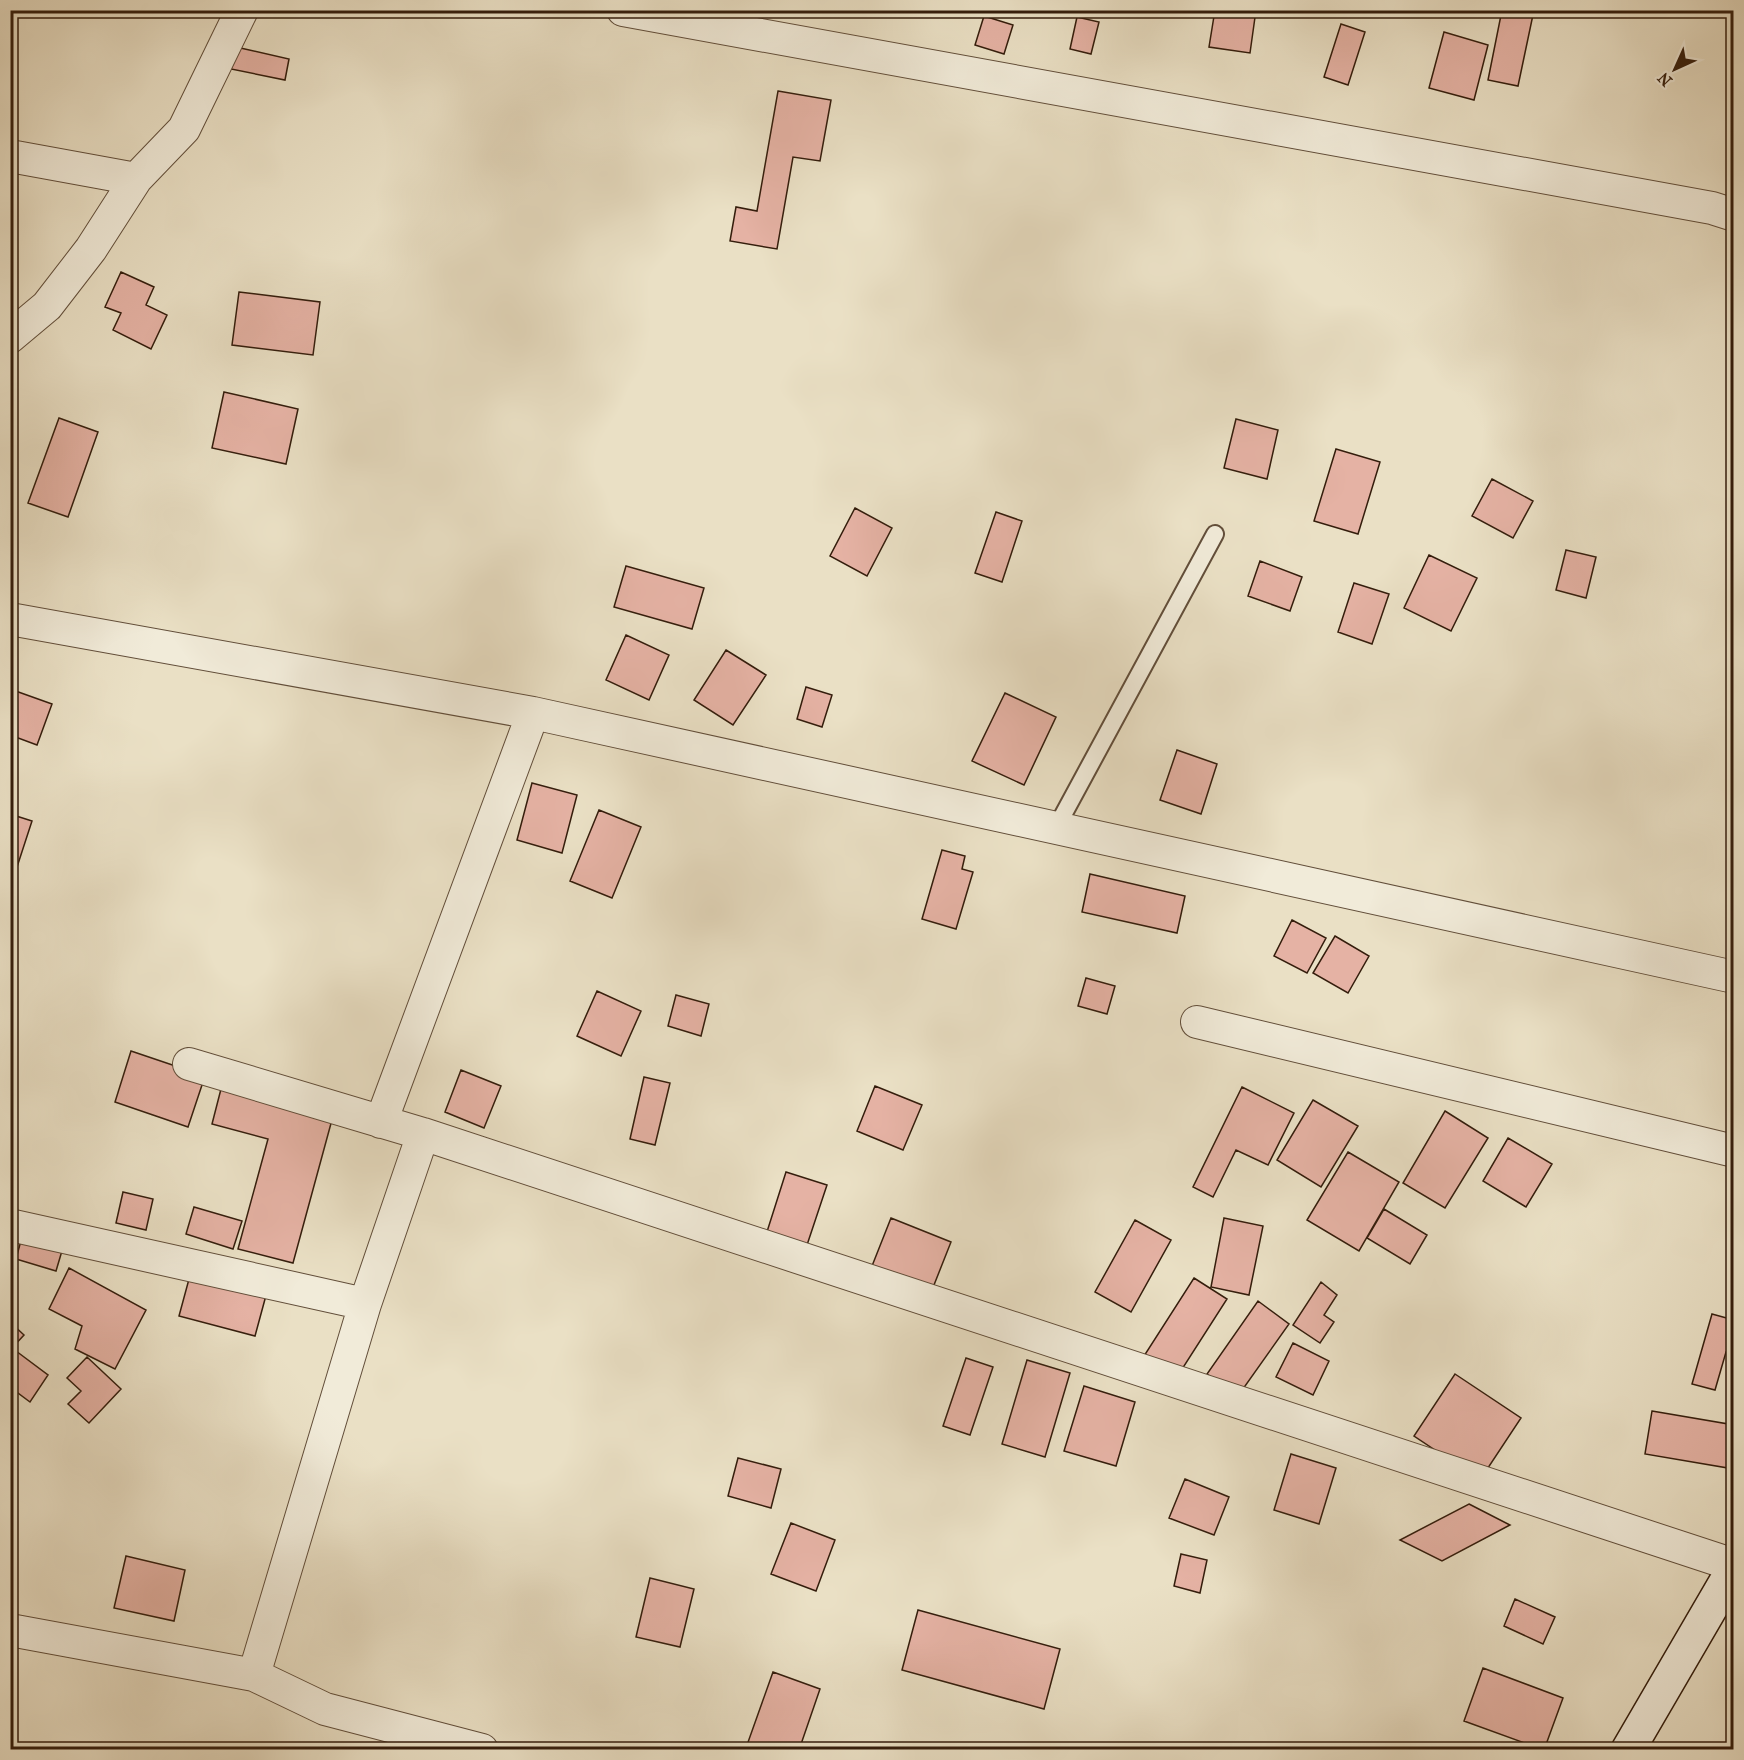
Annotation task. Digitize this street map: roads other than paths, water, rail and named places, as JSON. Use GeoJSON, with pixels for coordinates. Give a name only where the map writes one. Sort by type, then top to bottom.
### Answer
{"type":"FeatureCollection","features":[{"type":"Feature","properties":{"kind":"street"},"geometry":{"type":"LineString","coordinates":[[10,337],[46,306],[91,249],[136,179],[184,129],[242,10]]}},
{"type":"Feature","properties":{"kind":"street"},"geometry":{"type":"LineString","coordinates":[[623,10],[1712,208],[1734,215]]}},
{"type":"Feature","properties":{"kind":"street"},"geometry":{"type":"LineString","coordinates":[[10,156],[136,179]]}},
{"type":"Feature","properties":{"kind":"street"},"geometry":{"type":"LineString","coordinates":[[10,619],[533,713],[1734,977]]}},
{"type":"Feature","properties":{"kind":"street"},"geometry":{"type":"LineString","coordinates":[[381,1122],[533,713]]}},
{"type":"Feature","properties":{"kind":"street"},"geometry":{"type":"LineString","coordinates":[[1197,1022],[1734,1151]]}},
{"type":"Feature","properties":{"kind":"street"},"geometry":{"type":"LineString","coordinates":[[189,1064],[423,1134],[1734,1566],[1628,1749]]}},
{"type":"Feature","properties":{"kind":"street"},"geometry":{"type":"LineString","coordinates":[[254,1675],[365,1304],[423,1134]]}},
{"type":"Feature","properties":{"kind":"street"},"geometry":{"type":"LineString","coordinates":[[10,1225],[365,1304]]}},
{"type":"Feature","properties":{"kind":"street"},"geometry":{"type":"LineString","coordinates":[[10,1630],[254,1675],[325,1709],[482,1749]]}},
{"type":"Feature","properties":{"kind":"lane"},"geometry":{"type":"LineString","coordinates":[[1056,828],[1215,534]]}}]}
